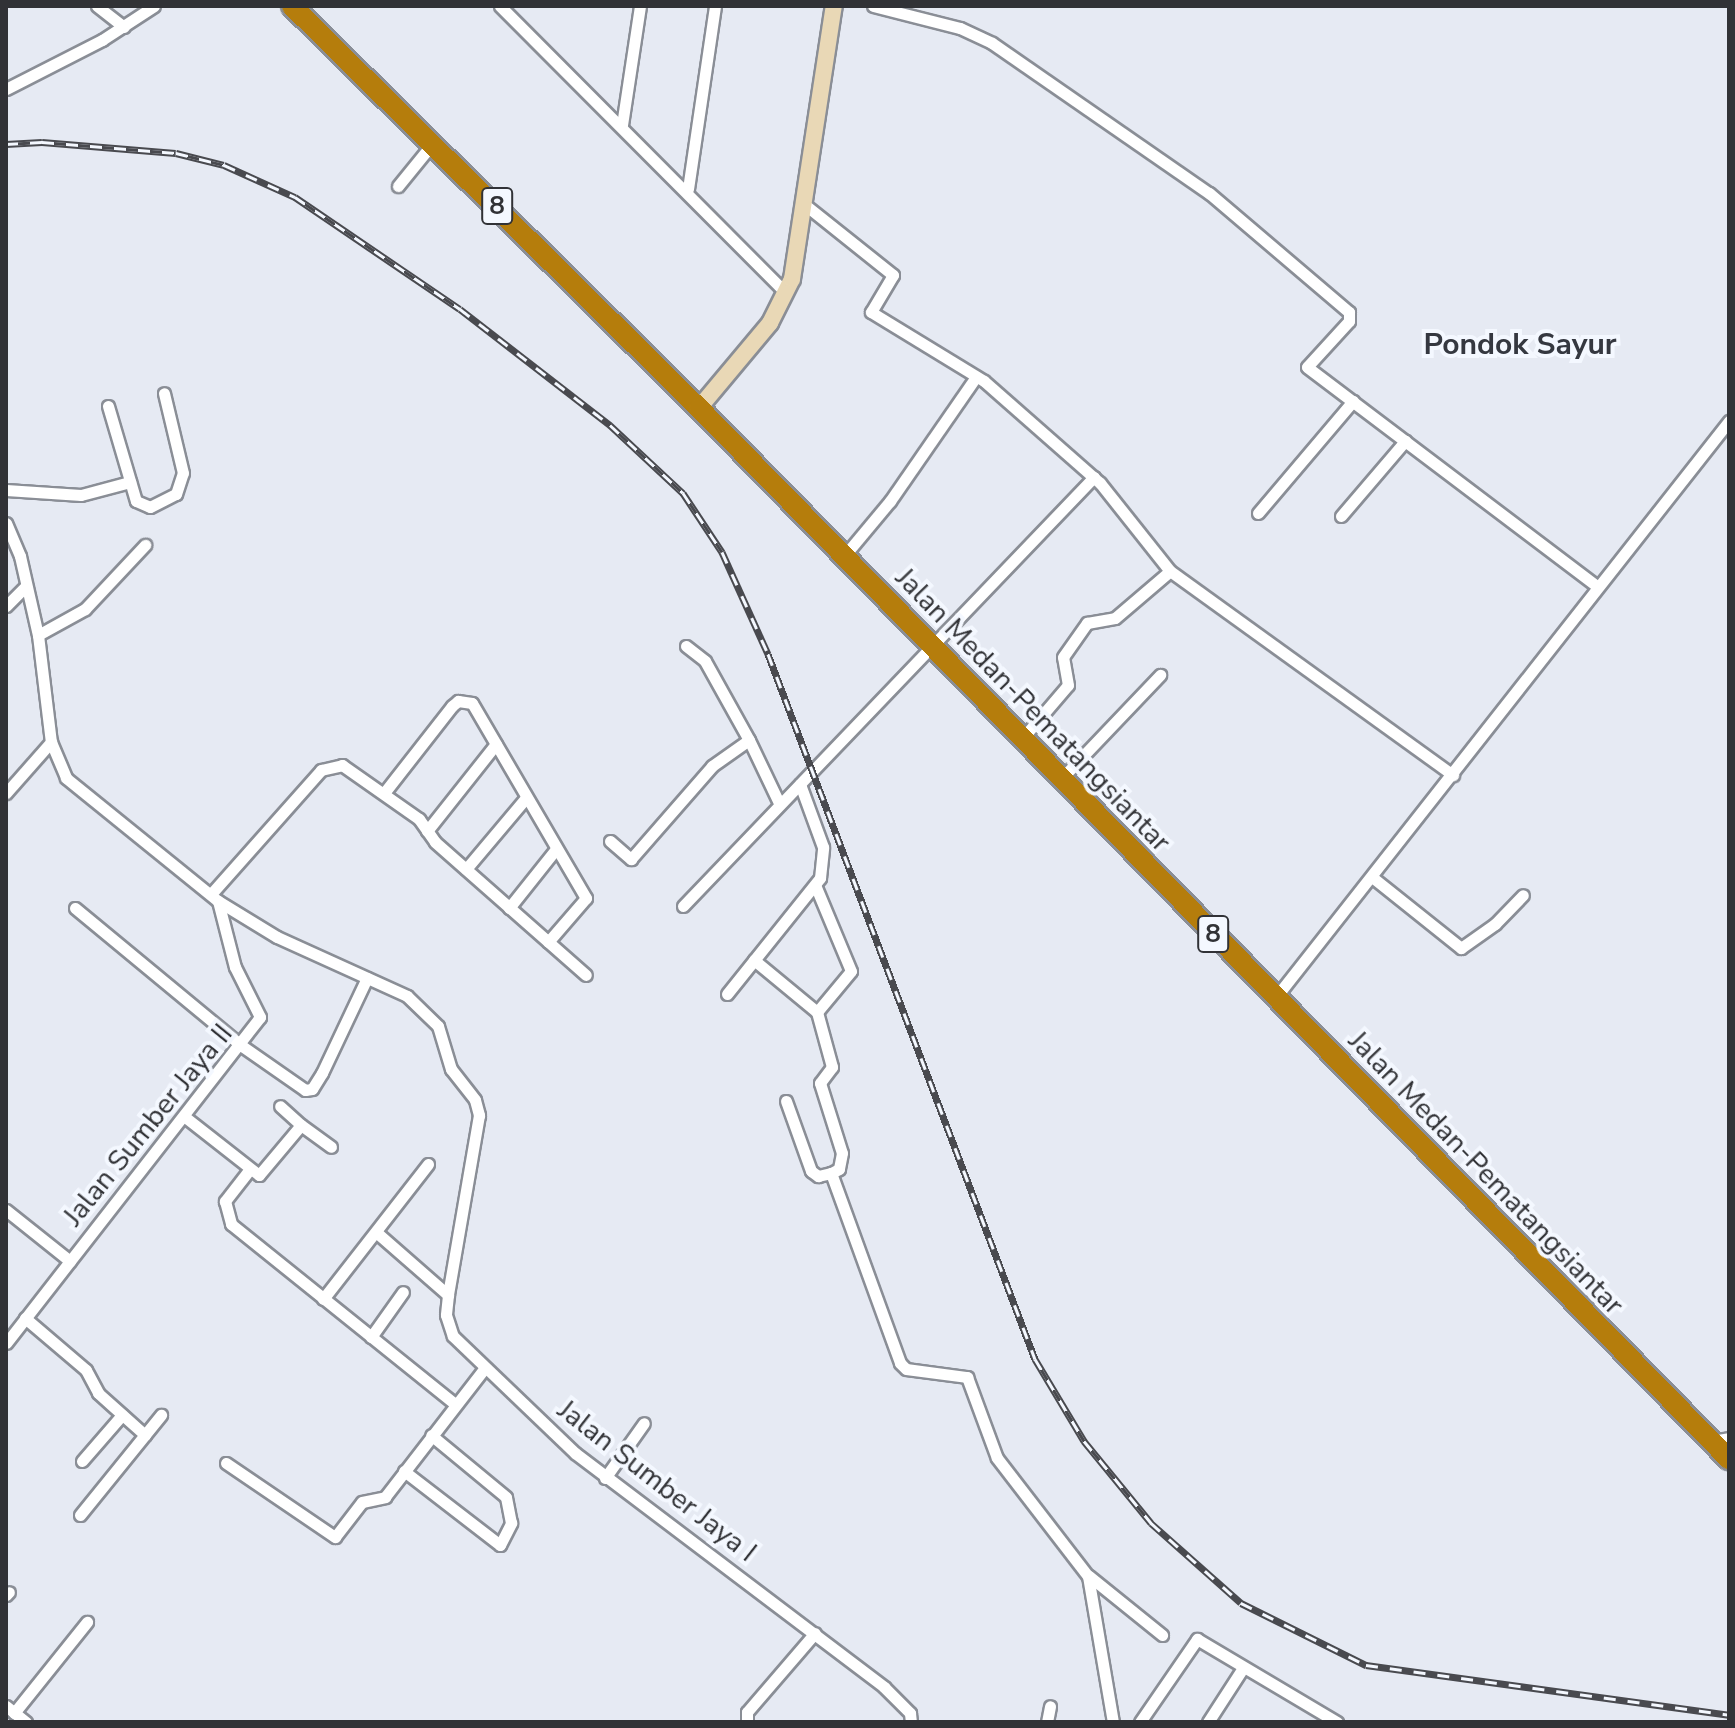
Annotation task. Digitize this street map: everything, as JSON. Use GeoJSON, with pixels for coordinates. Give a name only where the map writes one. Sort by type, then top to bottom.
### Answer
{"type":"FeatureCollection","features":[{"type":"Feature","properties":{"kind":"highway","name":"Jalan Medan-Pematangsiantar"},"geometry":{"type":"LineString","coordinates":[[292,6],[699,408],[845,555],[1060,780],[1721,1440],[1729,1459]]}},
{"type":"Feature","properties":{"kind":"main road"},"geometry":{"type":"LineString","coordinates":[[699,408],[770,323],[786,293],[804,204],[834,6]]}},
{"type":"Feature","properties":{"kind":"street"},"geometry":{"type":"LineString","coordinates":[[97,6],[124,27]]}},
{"type":"Feature","properties":{"kind":"street"},"geometry":{"type":"LineString","coordinates":[[6,89],[124,27],[154,6]]}},
{"type":"Feature","properties":{"kind":"street"},"geometry":{"type":"LineString","coordinates":[[500,6],[688,189],[786,293]]}},
{"type":"Feature","properties":{"kind":"street"},"geometry":{"type":"LineString","coordinates":[[622,125],[640,6]]}},
{"type":"Feature","properties":{"kind":"street"},"geometry":{"type":"LineString","coordinates":[[688,189],[715,6]]}},
{"type":"Feature","properties":{"kind":"street"},"geometry":{"type":"LineString","coordinates":[[873,6],[960,28],[992,43],[1209,193],[1347,308],[1349,321],[1307,367],[1597,586]]}},
{"type":"Feature","properties":{"kind":"street"},"geometry":{"type":"LineString","coordinates":[[398,186],[433,143]]}},
{"type":"Feature","properties":{"kind":"street"},"geometry":{"type":"LineString","coordinates":[[804,204],[893,275],[871,312],[976,377],[1094,477],[1170,571],[1453,775]]}},
{"type":"Feature","properties":{"kind":"street"},"geometry":{"type":"LineString","coordinates":[[845,555],[890,501],[976,377]]}},
{"type":"Feature","properties":{"kind":"street"},"geometry":{"type":"LineString","coordinates":[[108,406],[136,501],[150,507],[170,499],[182,481],[164,393]]}},
{"type":"Feature","properties":{"kind":"street"},"geometry":{"type":"LineString","coordinates":[[1258,513],[1353,401]]}},
{"type":"Feature","properties":{"kind":"street"},"geometry":{"type":"LineString","coordinates":[[1276,997],[1729,421]]}},
{"type":"Feature","properties":{"kind":"street"},"geometry":{"type":"LineString","coordinates":[[1341,516],[1405,441]]}},
{"type":"Feature","properties":{"kind":"street"},"geometry":{"type":"LineString","coordinates":[[683,906],[779,803],[934,650],[1094,477]]}},
{"type":"Feature","properties":{"kind":"street"},"geometry":{"type":"LineString","coordinates":[[6,490],[81,495],[130,482]]}},
{"type":"Feature","properties":{"kind":"street"},"geometry":{"type":"LineString","coordinates":[[6,523],[38,635],[51,742],[66,778],[77,791],[215,898],[321,770],[342,765],[384,793],[586,975]]}},
{"type":"Feature","properties":{"kind":"street"},"geometry":{"type":"LineString","coordinates":[[38,635],[85,609],[145,545]]}},
{"type":"Feature","properties":{"kind":"street"},"geometry":{"type":"LineString","coordinates":[[1021,740],[1068,685],[1063,657],[1087,623],[1115,618],[1170,571]]}},
{"type":"Feature","properties":{"kind":"street"},"geometry":{"type":"LineString","coordinates":[[6,606],[26,586]]}},
{"type":"Feature","properties":{"kind":"street"},"geometry":{"type":"LineString","coordinates":[[686,646],[705,661],[749,740],[779,803]]}},
{"type":"Feature","properties":{"kind":"street"},"geometry":{"type":"LineString","coordinates":[[1060,780],[1160,675]]}},
{"type":"Feature","properties":{"kind":"street"},"geometry":{"type":"LineString","coordinates":[[384,793],[458,701],[472,703],[525,799],[586,898],[548,942]]}},
{"type":"Feature","properties":{"kind":"street"},"geometry":{"type":"LineString","coordinates":[[610,841],[631,859],[692,787],[749,740]]}},
{"type":"Feature","properties":{"kind":"street"},"geometry":{"type":"LineString","coordinates":[[6,793],[51,742]]}},
{"type":"Feature","properties":{"kind":"street"},"geometry":{"type":"LineString","coordinates":[[427,831],[496,744]]}},
{"type":"Feature","properties":{"kind":"street"},"geometry":{"type":"LineString","coordinates":[[727,994],[815,885],[824,865],[823,847],[800,784]]}},
{"type":"Feature","properties":{"kind":"street"},"geometry":{"type":"LineString","coordinates":[[466,869],[525,799]]}},
{"type":"Feature","properties":{"kind":"street"},"geometry":{"type":"LineString","coordinates":[[509,908],[556,849]]}},
{"type":"Feature","properties":{"kind":"street"},"geometry":{"type":"LineString","coordinates":[[1372,877],[1461,948],[1495,924],[1523,895]]}},
{"type":"Feature","properties":{"kind":"street"},"geometry":{"type":"LineString","coordinates":[[815,885],[851,968],[817,1012]]}},
{"type":"Feature","properties":{"kind":"street","name":"Jalan Sumber Jaya I"},"geometry":{"type":"LineString","coordinates":[[215,898],[422,1005],[438,1026],[451,1069],[479,1108],[448,1295],[448,1326],[484,1369],[605,1478],[684,1531],[884,1687],[910,1713],[911,1722]]}},
{"type":"Feature","properties":{"kind":"street","name":"Jalan Sumber Jaya II"},"geometry":{"type":"LineString","coordinates":[[7,1341],[242,1046],[260,1017],[235,967],[215,898]]}},
{"type":"Feature","properties":{"kind":"street"},"geometry":{"type":"LineString","coordinates":[[75,908],[242,1046],[309,1091],[367,978]]}},
{"type":"Feature","properties":{"kind":"street"},"geometry":{"type":"LineString","coordinates":[[754,960],[817,1012],[832,1067],[820,1083],[843,1160],[831,1173],[818,1176],[811,1171],[786,1101]]}},
{"type":"Feature","properties":{"kind":"street"},"geometry":{"type":"LineString","coordinates":[[280,1106],[331,1147]]}},
{"type":"Feature","properties":{"kind":"street"},"geometry":{"type":"LineString","coordinates":[[185,1117],[250,1169],[262,1173],[301,1125]]}},
{"type":"Feature","properties":{"kind":"street"},"geometry":{"type":"LineString","coordinates":[[323,1299],[428,1164]]}},
{"type":"Feature","properties":{"kind":"street"},"geometry":{"type":"LineString","coordinates":[[250,1169],[225,1201],[227,1217],[323,1299],[455,1404]]}},
{"type":"Feature","properties":{"kind":"street"},"geometry":{"type":"LineString","coordinates":[[831,1173],[902,1365],[967,1377],[997,1458],[1088,1576],[1162,1635]]}},
{"type":"Feature","properties":{"kind":"street"},"geometry":{"type":"LineString","coordinates":[[6,1210],[70,1261]]}},
{"type":"Feature","properties":{"kind":"street"},"geometry":{"type":"LineString","coordinates":[[376,1232],[448,1295]]}},
{"type":"Feature","properties":{"kind":"street"},"geometry":{"type":"LineString","coordinates":[[371,1337],[403,1292]]}},
{"type":"Feature","properties":{"kind":"street"},"geometry":{"type":"LineString","coordinates":[[25,1318],[86,1370],[98,1393],[145,1435]]}},
{"type":"Feature","properties":{"kind":"street"},"geometry":{"type":"LineString","coordinates":[[226,1463],[335,1537],[362,1502],[380,1502],[484,1369]]}},
{"type":"Feature","properties":{"kind":"street"},"geometry":{"type":"LineString","coordinates":[[82,1461],[122,1415]]}},
{"type":"Feature","properties":{"kind":"street"},"geometry":{"type":"LineString","coordinates":[[80,1515],[161,1415]]}},
{"type":"Feature","properties":{"kind":"street"},"geometry":{"type":"LineString","coordinates":[[605,1478],[644,1423]]}},
{"type":"Feature","properties":{"kind":"street"},"geometry":{"type":"LineString","coordinates":[[404,1471],[500,1545],[511,1523],[506,1497],[431,1435]]}},
{"type":"Feature","properties":{"kind":"street"},"geometry":{"type":"LineString","coordinates":[[1088,1576],[1113,1722]]}},
{"type":"Feature","properties":{"kind":"street"},"geometry":{"type":"LineString","coordinates":[[26,1722],[10,1709],[87,1622]]}},
{"type":"Feature","properties":{"kind":"street"},"geometry":{"type":"LineString","coordinates":[[747,1722],[747,1712],[815,1633]]}},
{"type":"Feature","properties":{"kind":"street"},"geometry":{"type":"LineString","coordinates":[[1140,1722],[1197,1639],[1320,1719],[1337,1722]]}},
{"type":"Feature","properties":{"kind":"street"},"geometry":{"type":"LineString","coordinates":[[1208,1722],[1243,1668]]}},
{"type":"Feature","properties":{"kind":"street"},"geometry":{"type":"LineString","coordinates":[[1047,1722],[1050,1706]]}},
{"type":"Feature","properties":{"kind":"railway"},"geometry":{"type":"LineString","coordinates":[[6,144],[42,142],[176,153],[224,165],[295,197],[460,309],[610,425],[683,493],[722,552],[768,654],[1035,1359],[1084,1441],[1151,1523],[1241,1603],[1366,1665],[1729,1715]]}},
{"type":"Feature","properties":{"kind":"district","name":"Pondok Sayur"},"geometry":{"type":"Point","coordinates":[1520,345]}}]}
